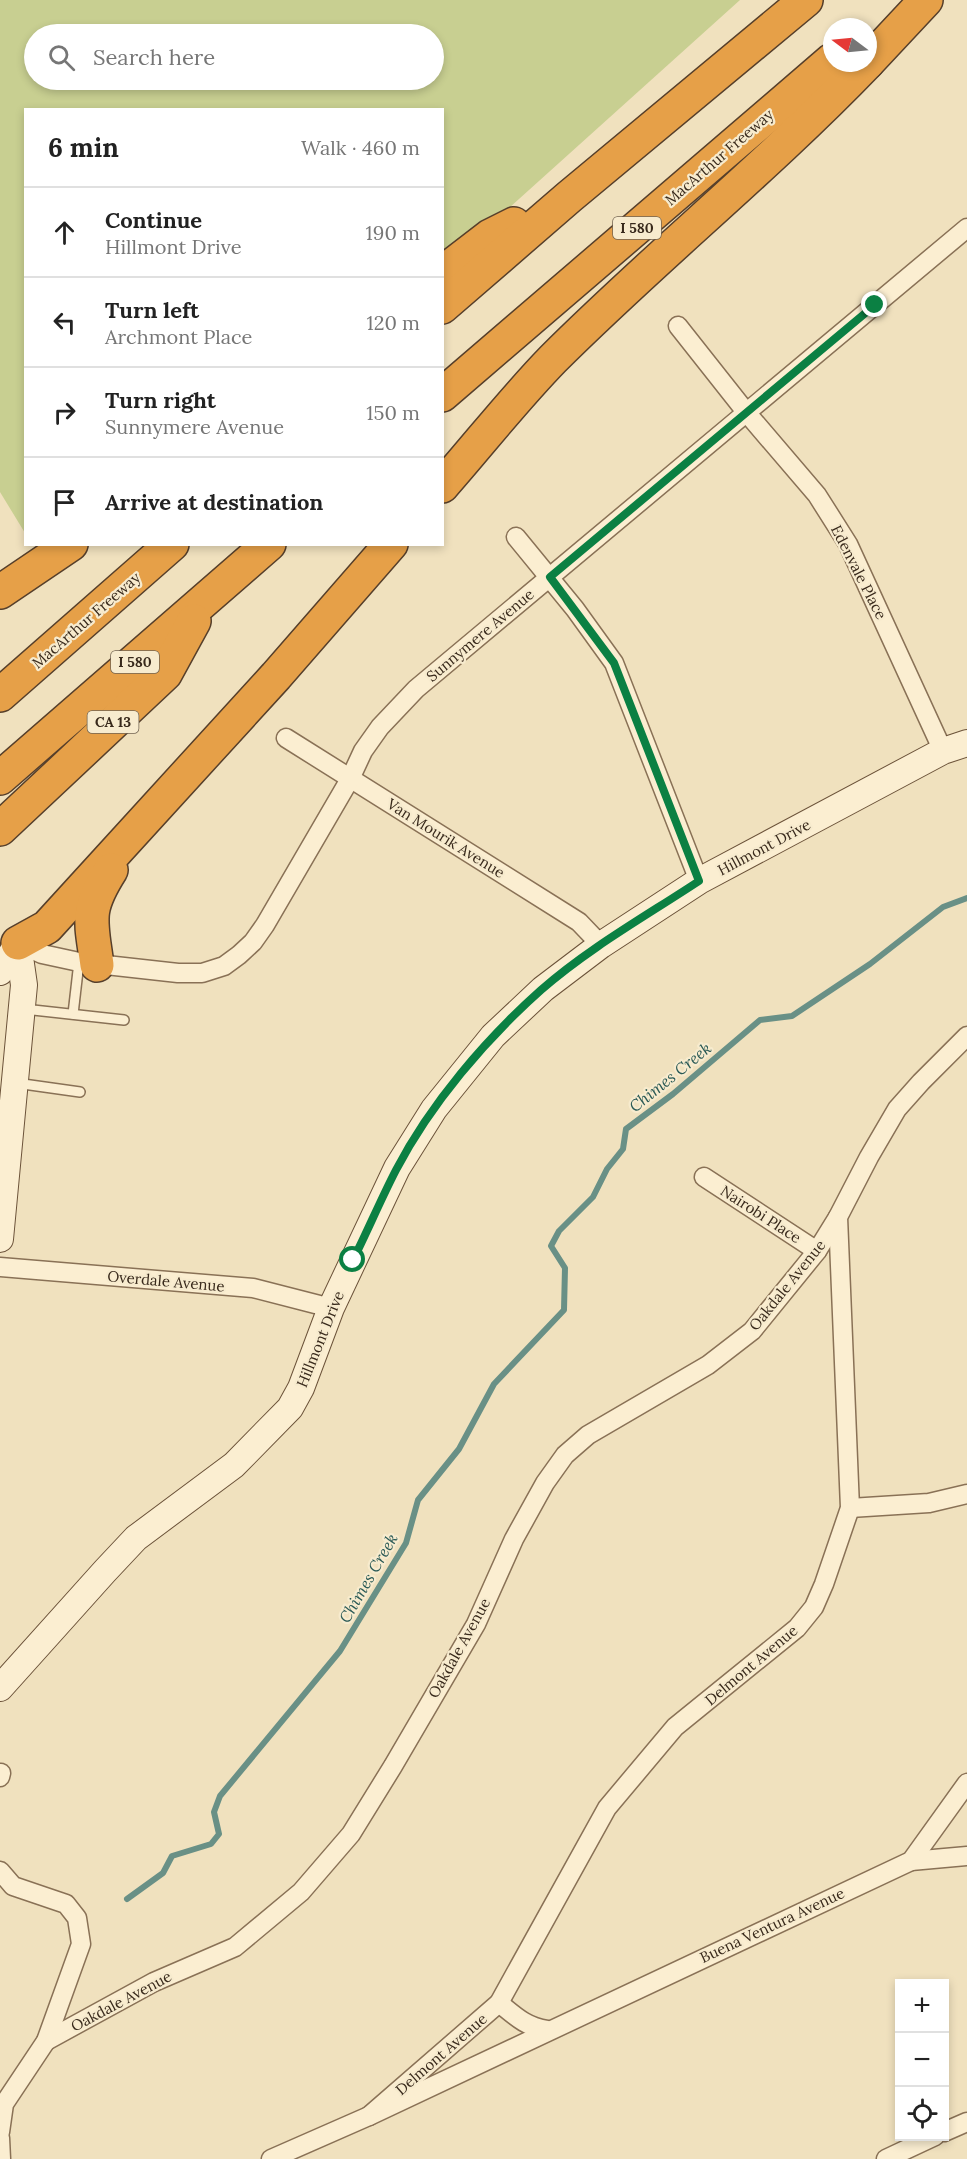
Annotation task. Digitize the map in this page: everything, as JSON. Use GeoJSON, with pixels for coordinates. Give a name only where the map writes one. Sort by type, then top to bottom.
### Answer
{"type":"FeatureCollection","features":[{"type":"Feature","properties":{"kind":"highway"},"geometry":{"type":"LineString","coordinates":[[444,305],[569,196],[806,0]]}},
{"type":"Feature","properties":{"kind":"highway"},"geometry":{"type":"LineString","coordinates":[[877,21],[902,0]]}},
{"type":"Feature","properties":{"kind":"highway"},"geometry":{"type":"LineString","coordinates":[[877,51],[926,0]]}},
{"type":"Feature","properties":{"kind":"highway","name":"MacArthur Freeway"},"geometry":{"type":"LineString","coordinates":[[444,394],[823,68]]}},
{"type":"Feature","properties":{"kind":"highway"},"geometry":{"type":"LineString","coordinates":[[444,484],[552,361],[797,132],[857,72]]}},
{"type":"Feature","properties":{"kind":"highway"},"geometry":{"type":"LineString","coordinates":[[444,271],[490,236],[569,196]]}},
{"type":"Feature","properties":{"kind":"highway"},"geometry":{"type":"LineString","coordinates":[[0,592],[68,546]]}},
{"type":"Feature","properties":{"kind":"highway","name":"MacArthur Freeway"},"geometry":{"type":"LineString","coordinates":[[0,695],[170,546]]}},
{"type":"Feature","properties":{"kind":"highway","name":"I 580"},"geometry":{"type":"LineString","coordinates":[[0,778],[267,546]]}},
{"type":"Feature","properties":{"kind":"highway"},"geometry":{"type":"LineString","coordinates":[[9,939],[47,927],[276,675],[389,546]]}},
{"type":"Feature","properties":{"kind":"highway","name":"CA 13"},"geometry":{"type":"LineString","coordinates":[[0,829],[165,674],[206,599]]}},
{"type":"Feature","properties":{"kind":"highway"},"geometry":{"type":"LineString","coordinates":[[88,964],[93,902],[147,816]]}},
{"type":"Feature","properties":{"kind":"street","name":"Sunnymere Avenue"},"geometry":{"type":"LineString","coordinates":[[9,939],[42,954],[88,964],[178,973],[202,973],[224,966],[239,956],[265,925],[350,779],[363,751],[380,727],[416,689],[967,228]]}},
{"type":"Feature","properties":{"kind":"street","name":"Edenvale Place"},"geometry":{"type":"LineString","coordinates":[[678,326],[746,412],[817,495],[848,544],[943,752]]}},
{"type":"Feature","properties":{"kind":"street"},"geometry":{"type":"LineString","coordinates":[[516,537],[550,577],[614,663],[699,881]]}},
{"type":"Feature","properties":{"kind":"street","name":"Van Mourik Avenue"},"geometry":{"type":"LineString","coordinates":[[286,738],[579,922],[601,945]]}},
{"type":"Feature","properties":{"kind":"street","name":"Hillmont Drive"},"geometry":{"type":"LineString","coordinates":[[0,1688],[136,1538],[234,1466],[290,1408],[301,1388],[331,1308],[397,1168],[434,1109],[493,1036],[543,989],[601,945],[699,881],[943,752],[967,743]]}},
{"type":"Feature","properties":{"kind":"street"},"geometry":{"type":"LineString","coordinates":[[0,972],[9,939]]}},
{"type":"Feature","properties":{"kind":"street"},"geometry":{"type":"LineString","coordinates":[[0,1239],[24,979],[9,939]]}},
{"type":"Feature","properties":{"kind":"street","name":"Delmont Avenue"},"geometry":{"type":"LineString","coordinates":[[369,2115],[500,2003],[607,1808],[675,1727],[796,1628],[814,1607],[849,1508],[838,1217],[897,1109],[967,1036]]}},
{"type":"Feature","properties":{"kind":"street","name":"Nairobi Place"},"geometry":{"type":"LineString","coordinates":[[704,1178],[817,1251]]}},
{"type":"Feature","properties":{"kind":"street","name":"Oakdale Avenue"},"geometry":{"type":"LineString","coordinates":[[46,2041],[154,1982],[235,1947],[302,1892],[351,1834],[393,1766],[476,1624],[514,1539],[545,1483],[565,1455],[588,1436],[708,1365],[752,1331],[817,1251],[838,1217]]}},
{"type":"Feature","properties":{"kind":"street","name":"Overdale Avenue"},"geometry":{"type":"LineString","coordinates":[[0,1267],[253,1288],[331,1308]]}},
{"type":"Feature","properties":{"kind":"street"},"geometry":{"type":"LineString","coordinates":[[849,1508],[929,1503],[967,1494]]}},
{"type":"Feature","properties":{"kind":"street","name":"Buena Ventura Avenue"},"geometry":{"type":"LineString","coordinates":[[271,2159],[911,1861],[967,1784]]}},
{"type":"Feature","properties":{"kind":"street"},"geometry":{"type":"LineString","coordinates":[[911,1861],[967,1856]]}},
{"type":"Feature","properties":{"kind":"street"},"geometry":{"type":"LineString","coordinates":[[0,1871],[13,1886],[66,1904],[77,1918],[81,1944],[46,2041],[2,2104],[0,2132]]}},
{"type":"Feature","properties":{"kind":"street"},"geometry":{"type":"LineString","coordinates":[[500,2003],[524,2024],[534,2029],[547,2030]]}},
{"type":"Feature","properties":{"kind":"street"},"geometry":{"type":"LineString","coordinates":[[949,2130],[967,2122]]}},
{"type":"Feature","properties":{"kind":"street"},"geometry":{"type":"LineString","coordinates":[[0,2138],[2,2159]]}},
{"type":"Feature","properties":{"kind":"street"},"geometry":{"type":"LineString","coordinates":[[886,2159],[924,2141]]}},
{"type":"Feature","properties":{"kind":"lane"},"geometry":{"type":"LineString","coordinates":[[73,1014],[88,964]]}},
{"type":"Feature","properties":{"kind":"lane"},"geometry":{"type":"LineString","coordinates":[[21,1008],[124,1020]]}},
{"type":"Feature","properties":{"kind":"lane"},"geometry":{"type":"LineString","coordinates":[[14,1083],[80,1092]]}},
{"type":"Feature","properties":{"kind":"green space"},"geometry":{"type":"Polygon","coordinates":[[[0,0],[740,0],[509,208],[444,254],[444,108],[24,108],[24,531],[0,492],[0,0]]]}},
{"type":"Feature","properties":{"kind":"waterway","name":"Chimes Creek"},"geometry":{"type":"LineString","coordinates":[[127,1899],[163,1873],[172,1856],[211,1844],[219,1834],[214,1812],[220,1796],[340,1651],[406,1543],[418,1500],[459,1449],[494,1384],[564,1310],[565,1268],[551,1246],[559,1231],[593,1197],[607,1169],[623,1149],[626,1129],[673,1094],[760,1020],[792,1016],[870,964],[943,907],[967,898]]}},
{"type":"Feature","properties":{"kind":"route"},"geometry":{"type":"LineString","coordinates":[[353,1260],[397,1168],[434,1109],[493,1036],[543,989],[601,945],[699,881],[614,663],[550,577],[875,305]]}}]}
